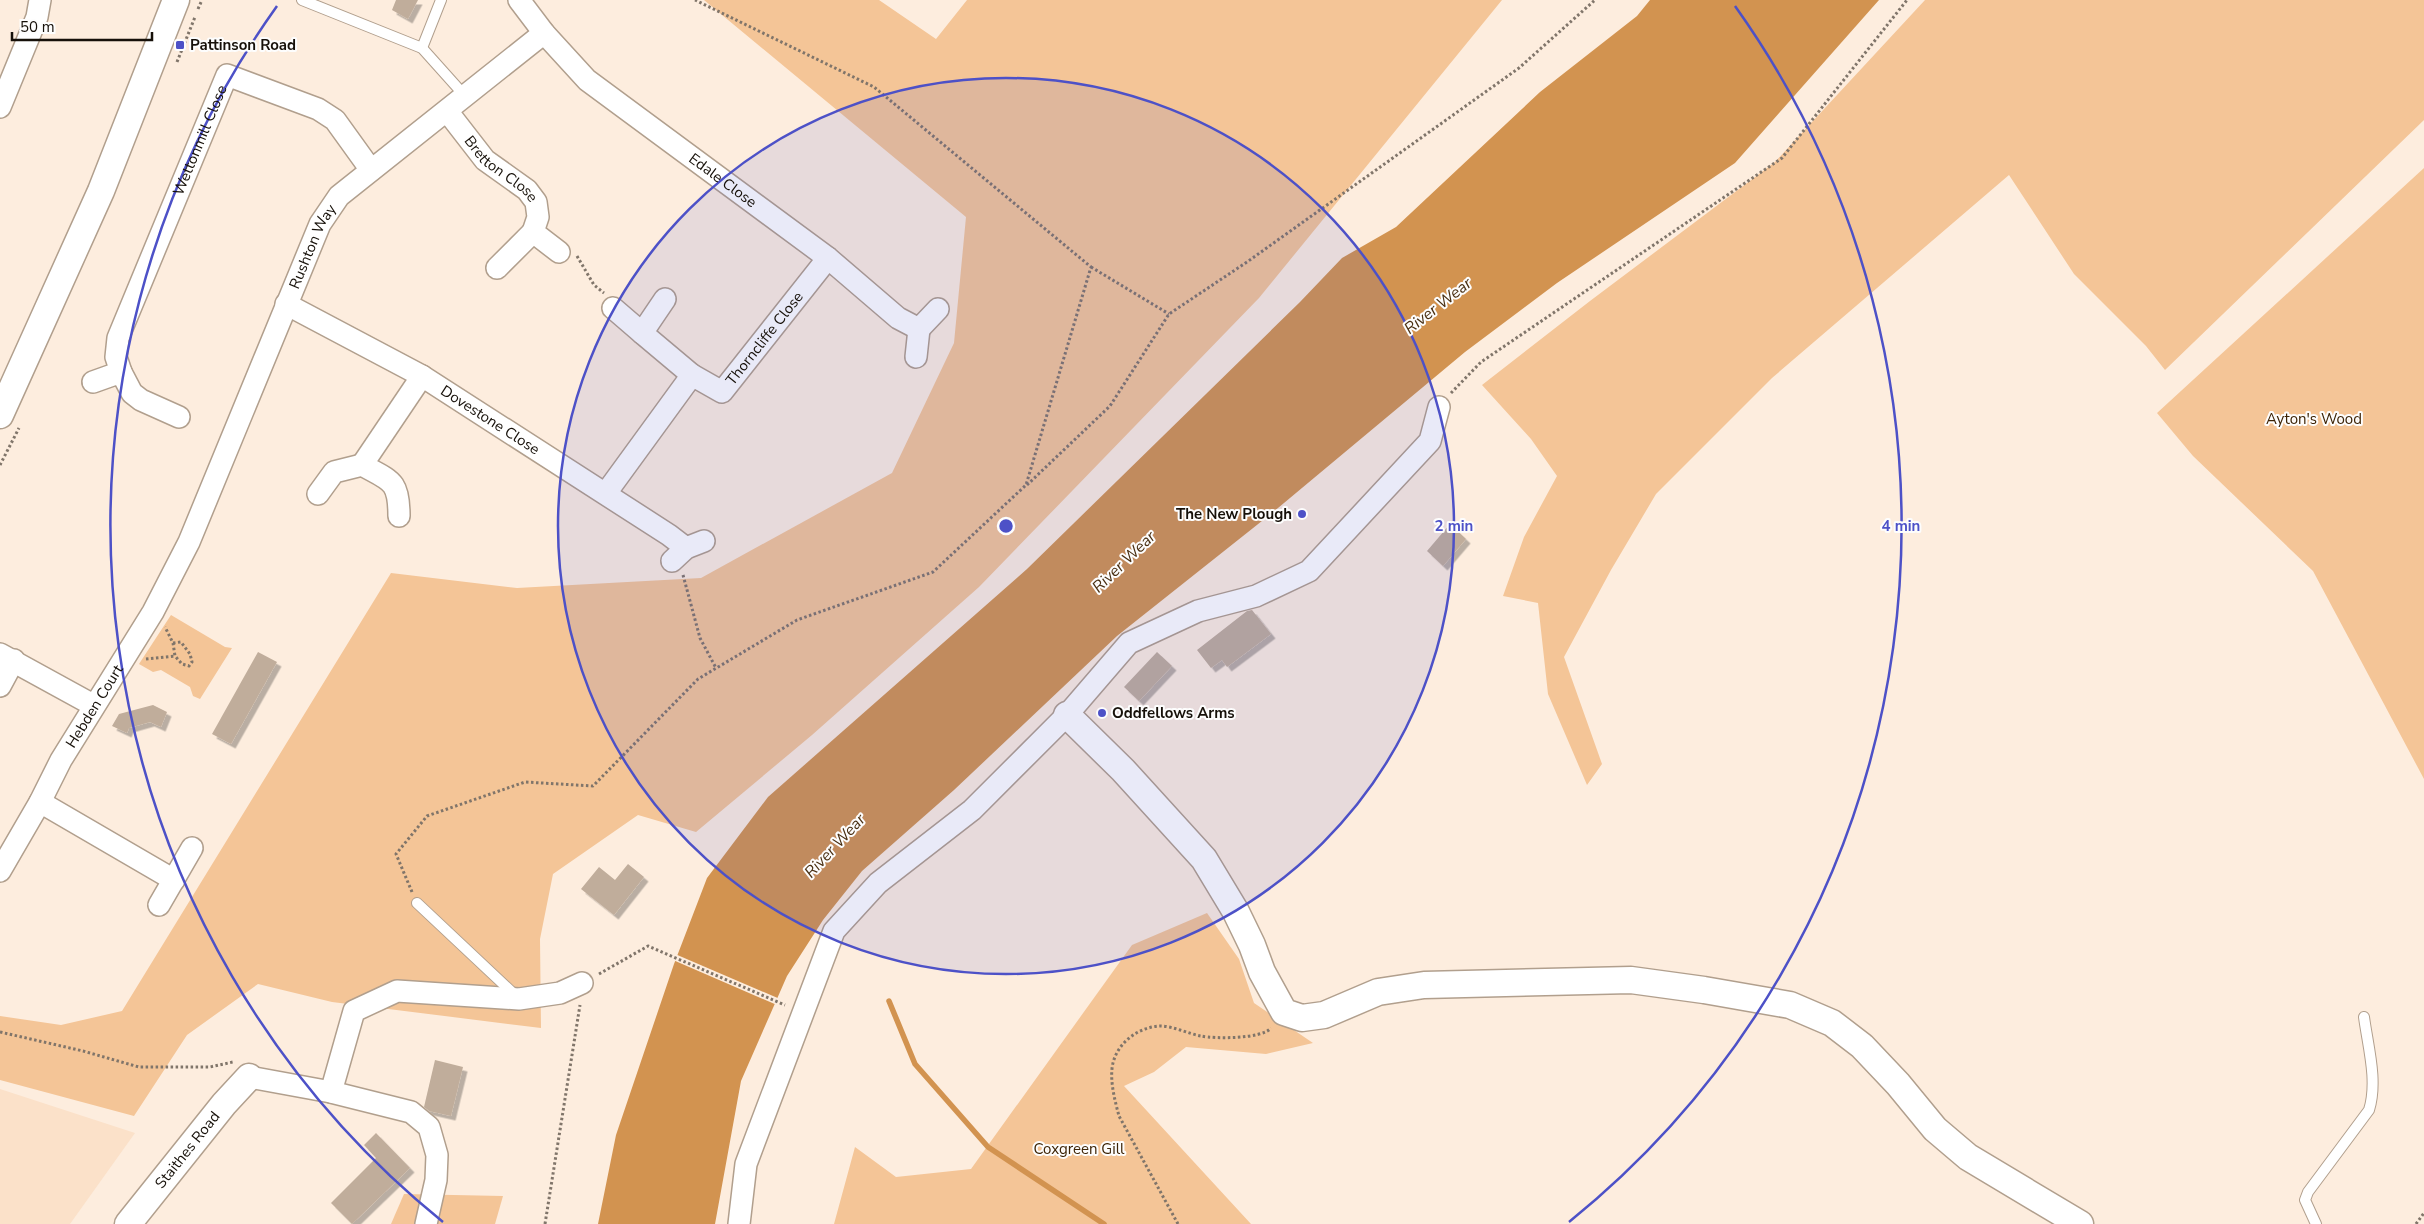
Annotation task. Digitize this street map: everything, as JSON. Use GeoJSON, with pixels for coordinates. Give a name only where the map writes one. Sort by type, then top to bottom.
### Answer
{"type":"FeatureCollection","features":[{"type":"Feature","properties":{"kind":"street"},"geometry":{"type":"LineString","coordinates":[[1,100],[36,16],[40,0]]}},
{"type":"Feature","properties":{"kind":"street"},"geometry":{"type":"LineString","coordinates":[[0,416],[100,191],[176,0]]}},
{"type":"Feature","properties":{"kind":"street","name":"Edale Close"},"geometry":{"type":"LineString","coordinates":[[519,0],[544,33],[587,80],[828,258],[898,318],[919,329]]}},
{"type":"Feature","properties":{"kind":"street","name":"Rushton Way"},"geometry":{"type":"LineString","coordinates":[[189,542],[320,224],[339,196],[544,33]]}},
{"type":"Feature","properties":{"kind":"street","name":"Wettonmill Close"},"geometry":{"type":"LineString","coordinates":[[179,417],[141,400],[132,393],[121,372],[116,357],[118,338],[227,75],[327,114],[335,120],[371,170]]}},
{"type":"Feature","properties":{"kind":"street","name":"Bretton Close"},"geometry":{"type":"LineString","coordinates":[[447,111],[480,155],[527,190],[536,202],[538,218],[533,232]]}},
{"type":"Feature","properties":{"kind":"street"},"geometry":{"type":"LineString","coordinates":[[498,268],[533,232],[559,252]]}},
{"type":"Feature","properties":{"kind":"street","name":"Thorncliffe Close"},"geometry":{"type":"LineString","coordinates":[[613,308],[692,375],[722,392],[828,258]]}},
{"type":"Feature","properties":{"kind":"street"},"geometry":{"type":"LineString","coordinates":[[642,333],[665,300]]}},
{"type":"Feature","properties":{"kind":"street","name":"Dovestone Close"},"geometry":{"type":"LineString","coordinates":[[286,304],[422,376],[606,493],[687,550]]}},
{"type":"Feature","properties":{"kind":"street"},"geometry":{"type":"LineString","coordinates":[[916,357],[919,329],[938,309]]}},
{"type":"Feature","properties":{"kind":"street"},"geometry":{"type":"LineString","coordinates":[[94,382],[121,372]]}},
{"type":"Feature","properties":{"kind":"street"},"geometry":{"type":"LineString","coordinates":[[606,493],[692,375]]}},
{"type":"Feature","properties":{"kind":"street"},"geometry":{"type":"LineString","coordinates":[[318,494],[334,472],[362,465],[422,376]]}},
{"type":"Feature","properties":{"kind":"street"},"geometry":{"type":"LineString","coordinates":[[739,1224],[746,1164],[834,931],[878,883],[972,810],[1067,715],[1129,643],[1198,611],[1256,596],[1309,571],[1430,441],[1439,407]]}},
{"type":"Feature","properties":{"kind":"street"},"geometry":{"type":"LineString","coordinates":[[362,465],[392,481],[399,496],[399,516]]}},
{"type":"Feature","properties":{"kind":"street","name":"Hebden Court"},"geometry":{"type":"LineString","coordinates":[[0,871],[93,705],[152,612],[189,542]]}},
{"type":"Feature","properties":{"kind":"street"},"geometry":{"type":"LineString","coordinates":[[0,686],[7,657],[93,705]]}},
{"type":"Feature","properties":{"kind":"street"},"geometry":{"type":"LineString","coordinates":[[1067,715],[1123,770],[1204,859],[1236,912],[1252,945],[1262,972],[1284,1012],[1302,1018],[1324,1015],[1378,992],[1424,985],[1631,980],[1790,1005],[1832,1023],[1862,1046],[1898,1084],[1935,1129],[1968,1157],[2080,1224]]}},
{"type":"Feature","properties":{"kind":"street"},"geometry":{"type":"LineString","coordinates":[[40,802],[174,880]]}},
{"type":"Feature","properties":{"kind":"street"},"geometry":{"type":"LineString","coordinates":[[159,904],[192,848]]}},
{"type":"Feature","properties":{"kind":"street"},"geometry":{"type":"LineString","coordinates":[[331,1092],[354,1011],[398,991],[519,999],[560,993],[582,983]]}},
{"type":"Feature","properties":{"kind":"street"},"geometry":{"type":"LineString","coordinates":[[249,1077],[331,1092],[411,1112],[429,1127],[437,1155],[436,1180],[426,1224]]}},
{"type":"Feature","properties":{"kind":"street","name":"Staithes Road"},"geometry":{"type":"LineString","coordinates":[[128,1224],[224,1104],[249,1077]]}},
{"type":"Feature","properties":{"kind":"lane"},"geometry":{"type":"LineString","coordinates":[[302,0],[422,48],[465,96]]}},
{"type":"Feature","properties":{"kind":"lane"},"geometry":{"type":"LineString","coordinates":[[422,48],[441,0]]}},
{"type":"Feature","properties":{"kind":"lane"},"geometry":{"type":"LineString","coordinates":[[417,902],[519,999]]}},
{"type":"Feature","properties":{"kind":"lane"},"geometry":{"type":"LineString","coordinates":[[2316,1224],[2305,1200],[2308,1192],[2369,1110],[2372,1101],[2373,1080],[2364,1017]]}},
{"type":"Feature","properties":{"kind":"path"},"geometry":{"type":"LineString","coordinates":[[696,0],[874,87],[1091,268],[1169,314]]}},
{"type":"Feature","properties":{"kind":"path"},"geometry":{"type":"LineString","coordinates":[[417,902],[396,854],[427,816],[525,782],[593,786],[698,679],[797,620],[933,572],[1110,406],[1169,314],[1247,262],[1519,68],[1595,0]]}},
{"type":"Feature","properties":{"kind":"path"},"geometry":{"type":"LineString","coordinates":[[1439,407],[1481,362],[1782,158],[1908,0]]}},
{"type":"Feature","properties":{"kind":"path"},"geometry":{"type":"LineString","coordinates":[[559,252],[571,248],[580,259],[594,284],[611,299],[613,308]]}},
{"type":"Feature","properties":{"kind":"path"},"geometry":{"type":"LineString","coordinates":[[1026,485],[1091,268]]}},
{"type":"Feature","properties":{"kind":"path"},"geometry":{"type":"LineString","coordinates":[[0,465],[14,440]]}},
{"type":"Feature","properties":{"kind":"path"},"geometry":{"type":"LineString","coordinates":[[687,550],[683,572],[700,638],[716,668]]}},
{"type":"Feature","properties":{"kind":"path"},"geometry":{"type":"LineString","coordinates":[[173,643],[181,642],[190,654],[192,662],[189,666],[182,664],[174,656]]}},
{"type":"Feature","properties":{"kind":"path"},"geometry":{"type":"LineString","coordinates":[[545,1224],[582,983],[648,946],[786,1006]]}},
{"type":"Feature","properties":{"kind":"path"},"geometry":{"type":"LineString","coordinates":[[1178,1224],[1119,1116],[1114,1098],[1112,1064],[1121,1045],[1138,1031],[1161,1026],[1204,1037],[1256,1036],[1268,1032],[1284,1012]]}},
{"type":"Feature","properties":{"kind":"path"},"geometry":{"type":"LineString","coordinates":[[0,1032],[83,1050],[139,1067],[210,1067],[242,1060],[249,1077]]}},
{"type":"Feature","properties":{"kind":"path"},"geometry":{"type":"LineString","coordinates":[[2416,1224],[2424,1213]]}},
{"type":"Feature","properties":{"kind":"shaded area"},"geometry":{"type":"Polygon","coordinates":[[[0,1089],[135,1133],[70,1224],[0,1224],[0,1089]]]}},
{"type":"Feature","properties":{"kind":"green space"},"geometry":{"type":"Polygon","coordinates":[[[704,0],[879,0],[936,39],[967,0],[1502,0],[1259,298],[979,587],[812,735],[696,832],[638,815],[553,874],[540,939],[541,1028],[332,1002],[258,984],[187,1035],[134,1116],[0,1080],[0,1016],[61,1025],[122,1011],[391,573],[517,588],[701,578],[892,473],[954,343],[966,217],[704,0]]]}},
{"type":"Feature","properties":{"kind":"green space"},"geometry":{"type":"Polygon","coordinates":[[[1925,0],[2424,0],[2424,120],[2165,370],[2146,346],[2074,274],[2009,175],[1772,378],[1656,494],[1611,570],[1564,657],[1602,764],[1587,785],[1548,694],[1538,603],[1503,596],[1524,537],[1557,476],[1531,439],[1482,385],[1775,162],[1925,0]]]}},
{"type":"Feature","properties":{"kind":"green space","name":"Ayton's Wood"},"geometry":{"type":"Polygon","coordinates":[[[2424,168],[2424,779],[2313,571],[2193,456],[2157,413],[2424,168]]]}},
{"type":"Feature","properties":{"kind":"green space"},"geometry":{"type":"Polygon","coordinates":[[[171,615],[225,647],[232,648],[200,699],[193,696],[190,687],[161,670],[153,672],[139,664],[171,615]]]}},
{"type":"Feature","properties":{"kind":"green space","name":"Coxgreen Gill"},"geometry":{"type":"Polygon","coordinates":[[[1207,913],[1239,959],[1254,1003],[1313,1043],[1266,1054],[1186,1047],[1154,1072],[1124,1086],[1251,1224],[834,1224],[855,1147],[896,1177],[971,1169],[1132,945],[1207,913]]]}},
{"type":"Feature","properties":{"kind":"green space"},"geometry":{"type":"Polygon","coordinates":[[[404,1194],[503,1196],[495,1224],[391,1224],[404,1194]]]}},
{"type":"Feature","properties":{"kind":"water","name":"River Wear"},"geometry":{"type":"Polygon","coordinates":[[[1650,0],[1879,0],[1735,163],[1557,283],[1465,352],[1272,513],[1117,636],[954,790],[862,871],[823,920],[787,976],[741,1081],[715,1224],[598,1224],[616,1135],[674,964],[707,878],[768,797],[1027,569],[1300,302],[1342,258],[1396,227],[1540,92],[1637,16],[1650,0]]]}},
{"type":"Feature","properties":{"kind":"pier"},"geometry":{"type":"Polygon","coordinates":[[[675,954],[780,999],[777,1005],[673,960],[675,954]]]}},
{"type":"Feature","properties":{"kind":"building"},"geometry":{"type":"Polygon","coordinates":[[[396,0],[418,0],[408,19],[392,10],[396,0]]]}},
{"type":"Feature","properties":{"kind":"building"},"geometry":{"type":"Polygon","coordinates":[[[1450,524],[1466,539],[1443,566],[1427,551],[1450,524]]]}},
{"type":"Feature","properties":{"kind":"building"},"geometry":{"type":"Polygon","coordinates":[[[1252,610],[1271,634],[1227,667],[1222,660],[1211,668],[1197,650],[1247,611],[1252,610]]]}},
{"type":"Feature","properties":{"kind":"building"},"geometry":{"type":"Polygon","coordinates":[[[258,652],[277,662],[231,744],[212,734],[258,652]]]}},
{"type":"Feature","properties":{"kind":"building"},"geometry":{"type":"Polygon","coordinates":[[[1157,652],[1172,666],[1139,701],[1124,687],[1157,652]]]}},
{"type":"Feature","properties":{"kind":"building"},"geometry":{"type":"Polygon","coordinates":[[[153,705],[167,712],[161,727],[150,722],[129,728],[127,733],[112,726],[119,714],[153,705]]]}},
{"type":"Feature","properties":{"kind":"building"},"geometry":{"type":"Polygon","coordinates":[[[628,864],[644,877],[614,915],[581,889],[599,867],[615,880],[628,864]]]}},
{"type":"Feature","properties":{"kind":"building"},"geometry":{"type":"Polygon","coordinates":[[[435,1060],[463,1067],[451,1116],[429,1111],[424,1107],[435,1060]]]}},
{"type":"Feature","properties":{"kind":"building"},"geometry":{"type":"Polygon","coordinates":[[[376,1133],[410,1168],[352,1224],[331,1203],[376,1158],[364,1145],[376,1133]]]}},
{"type":"Feature","properties":{"kind":"waterway","name":"Coxgreen Gill"},"geometry":{"type":"LineString","coordinates":[[889,1001],[915,1064],[988,1147],[1104,1224]]}},
{"type":"Feature","properties":{"kind":"place","name":"Pattinson Road"},"geometry":{"type":"Point","coordinates":[180,45]}},
{"type":"Feature","properties":{"kind":"place","name":"The New Plough"},"geometry":{"type":"Point","coordinates":[1302,514]}},
{"type":"Feature","properties":{"kind":"place","name":"Oddfellows Arms"},"geometry":{"type":"Point","coordinates":[1102,713]}}]}
